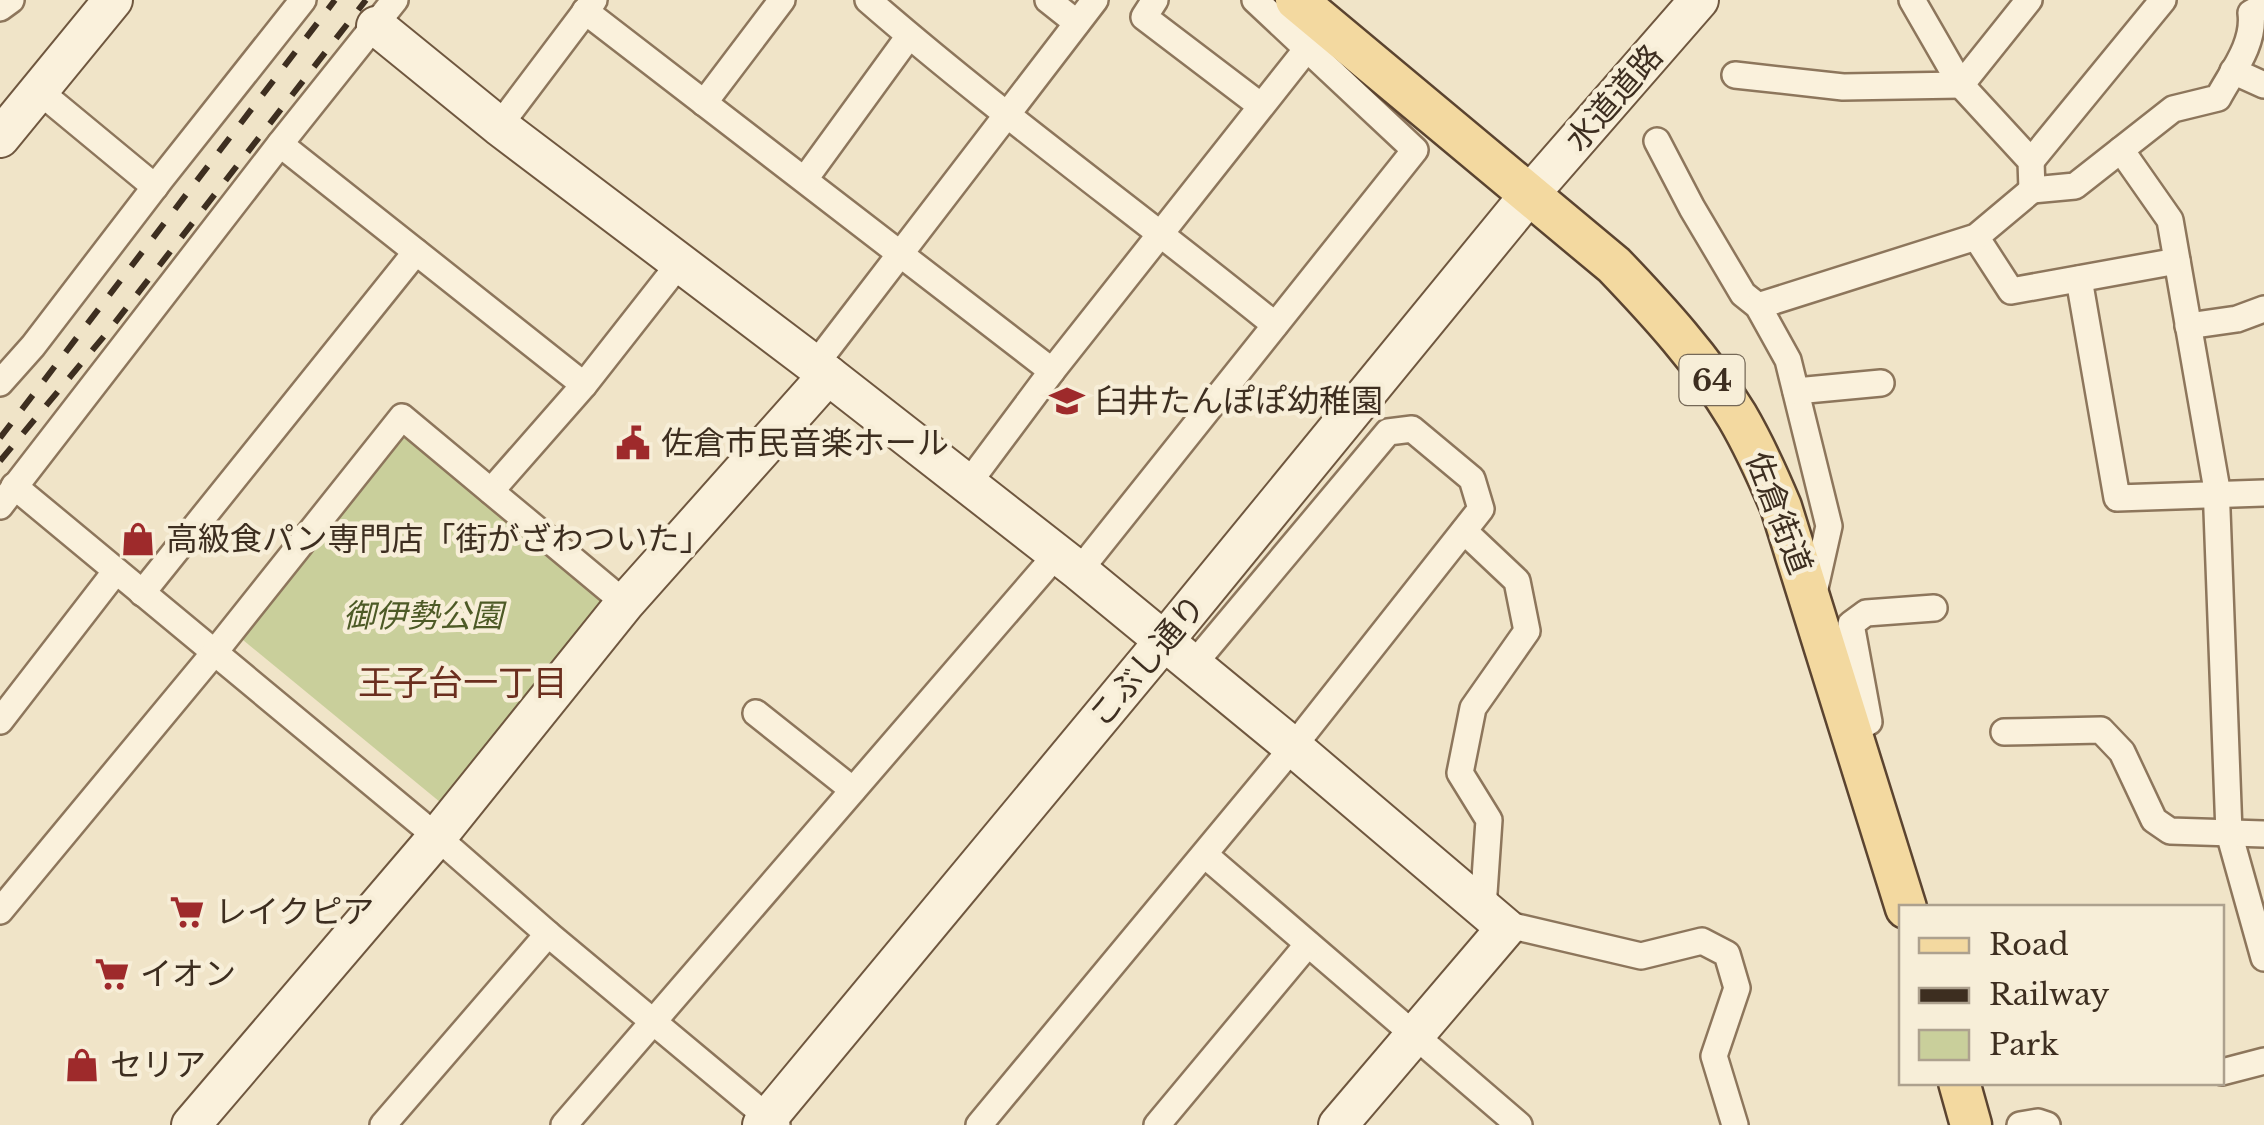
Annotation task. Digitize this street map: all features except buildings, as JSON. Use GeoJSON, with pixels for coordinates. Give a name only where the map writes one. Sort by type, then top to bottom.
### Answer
{"type":"FeatureCollection","features":[{"type":"Feature","properties":{"kind":"main road","name":"佐倉街道"},"geometry":{"type":"LineString","coordinates":[[1296,0],[1614,265],[1657,310],[1710,376],[1758,454],[1782,507],[1905,905]]}},
{"type":"Feature","properties":{"kind":"main road"},"geometry":{"type":"LineString","coordinates":[[1959,1085],[1972,1125]]}},
{"type":"Feature","properties":{"kind":"street"},"geometry":{"type":"LineString","coordinates":[[0,8],[11,0]]}},
{"type":"Feature","properties":{"kind":"street"},"geometry":{"type":"LineString","coordinates":[[0,138],[113,0]]}},
{"type":"Feature","properties":{"kind":"street"},"geometry":{"type":"LineString","coordinates":[[0,383],[303,0]]}},
{"type":"Feature","properties":{"kind":"street"},"geometry":{"type":"LineString","coordinates":[[704,102],[782,0]]}},
{"type":"Feature","properties":{"kind":"street"},"geometry":{"type":"LineString","coordinates":[[868,0],[1006,114],[1275,324]]}},
{"type":"Feature","properties":{"kind":"street"},"geometry":{"type":"LineString","coordinates":[[1048,0],[1077,23]]}},
{"type":"Feature","properties":{"kind":"street"},"geometry":{"type":"LineString","coordinates":[[191,1125],[437,837],[625,603],[822,370],[900,252],[1096,0]]}},
{"type":"Feature","properties":{"kind":"street"},"geometry":{"type":"LineString","coordinates":[[1155,0],[1144,17],[1261,106]]}},
{"type":"Feature","properties":{"kind":"street"},"geometry":{"type":"LineString","coordinates":[[564,1125],[853,790],[1068,562],[1275,324],[1414,150],[1255,0]]}},
{"type":"Feature","properties":{"kind":"street","name":"水道道路"},"geometry":{"type":"LineString","coordinates":[[1529,195],[1699,0]]}},
{"type":"Feature","properties":{"kind":"street"},"geometry":{"type":"LineString","coordinates":[[1912,0],[1961,85],[2031,161],[2032,190]]}},
{"type":"Feature","properties":{"kind":"street"},"geometry":{"type":"LineString","coordinates":[[1961,85],[2029,0]]}},
{"type":"Feature","properties":{"kind":"street"},"geometry":{"type":"LineString","coordinates":[[2031,161],[2162,0]]}},
{"type":"Feature","properties":{"kind":"street"},"geometry":{"type":"LineString","coordinates":[[499,126],[589,5],[704,102],[1052,370]]}},
{"type":"Feature","properties":{"kind":"street"},"geometry":{"type":"LineString","coordinates":[[1758,306],[1976,238],[2032,190],[2074,186],[2173,109],[2218,98],[2248,42],[2252,24],[2249,6]]}},
{"type":"Feature","properties":{"kind":"street"},"geometry":{"type":"LineString","coordinates":[[769,1122],[437,837],[142,593],[7,496],[385,13],[499,126],[1068,562],[1506,928],[1338,1125]]}},
{"type":"Feature","properties":{"kind":"street"},"geometry":{"type":"LineString","coordinates":[[805,178],[910,36]]}},
{"type":"Feature","properties":{"kind":"street"},"geometry":{"type":"LineString","coordinates":[[967,485],[1052,370],[1306,50]]}},
{"type":"Feature","properties":{"kind":"street"},"geometry":{"type":"LineString","coordinates":[[2233,70],[2264,84]]}},
{"type":"Feature","properties":{"kind":"street"},"geometry":{"type":"LineString","coordinates":[[1735,74],[1843,87],[1961,85]]}},
{"type":"Feature","properties":{"kind":"street"},"geometry":{"type":"LineString","coordinates":[[38,91],[155,187]]}},
{"type":"Feature","properties":{"kind":"street"},"geometry":{"type":"LineString","coordinates":[[1658,141],[1743,294],[1758,306],[1788,360],[1830,526],[1812,601]]}},
{"type":"Feature","properties":{"kind":"street"},"geometry":{"type":"LineString","coordinates":[[280,144],[584,385]]}},
{"type":"Feature","properties":{"kind":"street"},"geometry":{"type":"LineString","coordinates":[[2121,150],[2170,220],[2178,262],[2216,494],[2229,832],[2264,958]]}},
{"type":"Feature","properties":{"kind":"street","name":"こぶし通り"},"geometry":{"type":"LineString","coordinates":[[769,1122],[1529,195]]}},
{"type":"Feature","properties":{"kind":"street"},"geometry":{"type":"LineString","coordinates":[[1976,238],[2011,291],[2178,262]]}},
{"type":"Feature","properties":{"kind":"street"},"geometry":{"type":"LineString","coordinates":[[142,593],[416,252]]}},
{"type":"Feature","properties":{"kind":"street"},"geometry":{"type":"LineString","coordinates":[[491,491],[584,385],[679,264]]}},
{"type":"Feature","properties":{"kind":"street"},"geometry":{"type":"LineString","coordinates":[[2079,279],[2117,498],[2264,493]]}},
{"type":"Feature","properties":{"kind":"street"},"geometry":{"type":"LineString","coordinates":[[2188,326],[2237,319],[2264,309]]}},
{"type":"Feature","properties":{"kind":"street"},"geometry":{"type":"LineString","coordinates":[[1796,391],[1882,383]]}},
{"type":"Feature","properties":{"kind":"street"},"geometry":{"type":"LineString","coordinates":[[0,911],[214,653],[402,417],[625,603]]}},
{"type":"Feature","properties":{"kind":"street"},"geometry":{"type":"LineString","coordinates":[[979,1125],[1206,855],[1481,509],[1472,479],[1412,429],[1388,432],[1194,665]]}},
{"type":"Feature","properties":{"kind":"street"},"geometry":{"type":"LineString","coordinates":[[1464,531],[1517,581],[1527,631],[1474,708],[1460,773],[1489,820],[1492,915]]}},
{"type":"Feature","properties":{"kind":"street"},"geometry":{"type":"LineString","coordinates":[[0,722],[116,572]]}},
{"type":"Feature","properties":{"kind":"street"},"geometry":{"type":"LineString","coordinates":[[1849,730],[1868,722],[1851,624],[1866,613],[1934,608]]}},
{"type":"Feature","properties":{"kind":"street"},"geometry":{"type":"LineString","coordinates":[[756,713],[853,790]]}},
{"type":"Feature","properties":{"kind":"street"},"geometry":{"type":"LineString","coordinates":[[2004,732],[2100,730],[2122,752],[2154,820],[2170,831],[2264,834]]}},
{"type":"Feature","properties":{"kind":"street"},"geometry":{"type":"LineString","coordinates":[[1206,855],[1519,1125]]}},
{"type":"Feature","properties":{"kind":"street"},"geometry":{"type":"LineString","coordinates":[[1492,915],[1641,956],[1702,941],[1727,954],[1737,988],[1714,1056],[1735,1125]]}},
{"type":"Feature","properties":{"kind":"street"},"geometry":{"type":"LineString","coordinates":[[383,1125],[548,934]]}},
{"type":"Feature","properties":{"kind":"street"},"geometry":{"type":"LineString","coordinates":[[1157,1125],[1308,944]]}},
{"type":"Feature","properties":{"kind":"street"},"geometry":{"type":"LineString","coordinates":[[2224,1071],[2264,1061]]}},
{"type":"Feature","properties":{"kind":"street"},"geometry":{"type":"LineString","coordinates":[[2020,1125],[2046,1125]]}},
{"type":"Feature","properties":{"kind":"green space","name":"御伊勢公園"},"geometry":{"type":"Polygon","coordinates":[[[412,438],[608,598],[440,802],[237,635],[395,439],[412,438]]]}},
{"type":"Feature","properties":{"kind":"railway"},"geometry":{"type":"LineString","coordinates":[[0,438],[335,0]]}},
{"type":"Feature","properties":{"kind":"railway"},"geometry":{"type":"LineString","coordinates":[[0,461],[110,329],[366,0]]}},
{"type":"Feature","properties":{"kind":"place","name":"臼井たんぽぽ幼稚園"},"geometry":{"type":"Point","coordinates":[1067,401]}},
{"type":"Feature","properties":{"kind":"place","name":"佐倉市民音楽ホール"},"geometry":{"type":"Point","coordinates":[633,443]}},
{"type":"Feature","properties":{"kind":"place","name":"高級食パン専門店「街がざわついた」"},"geometry":{"type":"Point","coordinates":[138,539]}},
{"type":"Feature","properties":{"kind":"place","name":"レイクピア"},"geometry":{"type":"Point","coordinates":[187,912]}},
{"type":"Feature","properties":{"kind":"place","name":"イオン"},"geometry":{"type":"Point","coordinates":[112,974]}},
{"type":"Feature","properties":{"kind":"place","name":"セリア"},"geometry":{"type":"Point","coordinates":[82,1065]}},
{"type":"Feature","properties":{"kind":"district","name":"王子台一丁目"},"geometry":{"type":"Point","coordinates":[463,682]}}]}
